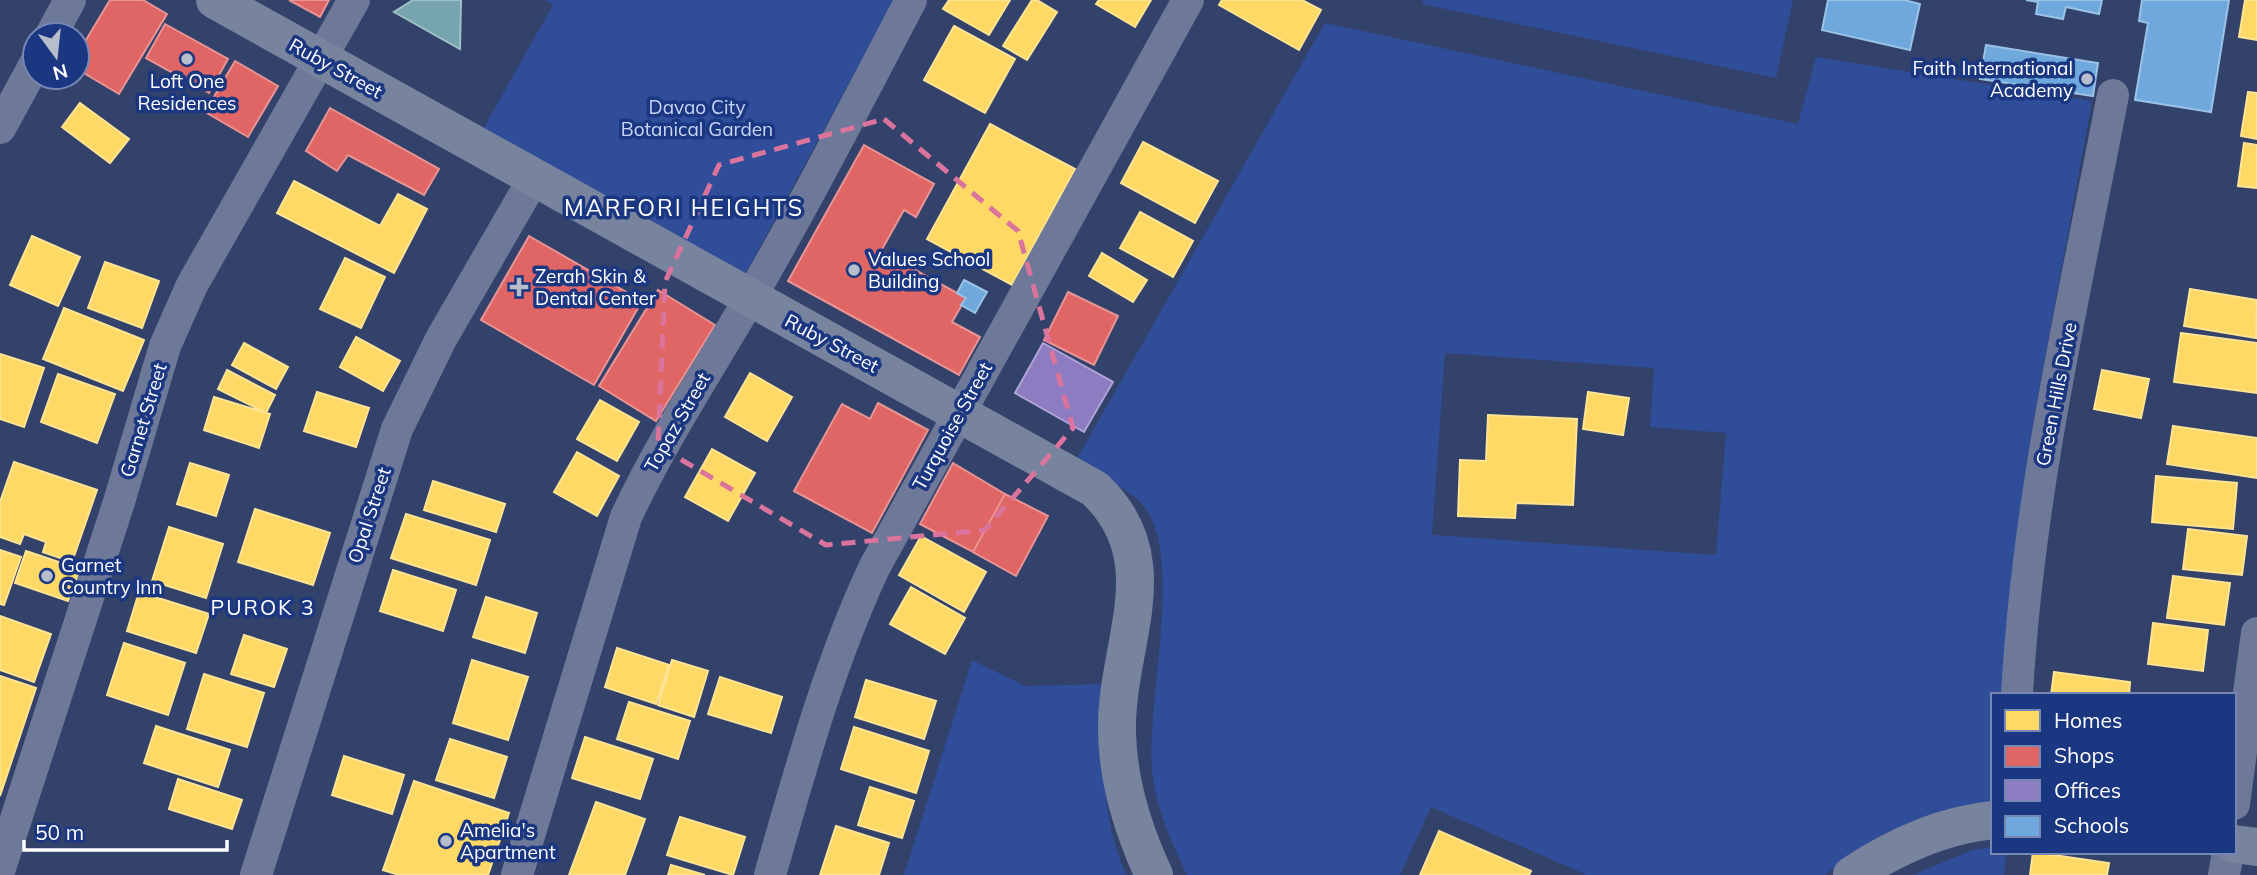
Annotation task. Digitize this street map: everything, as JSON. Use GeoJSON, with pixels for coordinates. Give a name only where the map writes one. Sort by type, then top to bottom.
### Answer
{"type":"FeatureCollection","features":[{"type":"Feature","properties":{"kind":"main road","name":"Ruby Street"},"geometry":{"type":"LineString","coordinates":[[215,0],[750,299],[959,412],[1095,489],[1108,501],[1131,542],[1135,563],[1135,605],[1119,693],[1118,744],[1128,807],[1154,875]]}},
{"type":"Feature","properties":{"kind":"main road"},"geometry":{"type":"LineString","coordinates":[[1852,875],[1917,841],[1949,829],[1991,820]]}},
{"type":"Feature","properties":{"kind":"main road"},"geometry":{"type":"LineString","coordinates":[[2236,844],[2257,847]]}},
{"type":"Feature","properties":{"kind":"street"},"geometry":{"type":"LineString","coordinates":[[59,21],[70,0]]}},
{"type":"Feature","properties":{"kind":"street","name":"Garnet Street"},"geometry":{"type":"LineString","coordinates":[[0,868],[119,502],[165,346],[192,285],[354,0]]}},
{"type":"Feature","properties":{"kind":"street","name":"Topaz Street"},"geometry":{"type":"LineString","coordinates":[[517,875],[626,517],[648,471],[750,299],[911,0]]}},
{"type":"Feature","properties":{"kind":"street","name":"Turquoise Street"},"geometry":{"type":"LineString","coordinates":[[769,875],[822,698],[855,609],[1182,2]]}},
{"type":"Feature","properties":{"kind":"street"},"geometry":{"type":"LineString","coordinates":[[0,128],[21,90]]}},
{"type":"Feature","properties":{"kind":"street","name":"Green Hills Drive"},"geometry":{"type":"LineString","coordinates":[[2017,693],[2021,613],[2036,492],[2113,95]]}},
{"type":"Feature","properties":{"kind":"street","name":"Opal Street"},"geometry":{"type":"LineString","coordinates":[[256,875],[397,429],[436,350],[534,178]]}},
{"type":"Feature","properties":{"kind":"street"},"geometry":{"type":"LineString","coordinates":[[2236,789],[2257,633]]}},
{"type":"Feature","properties":{"kind":"street"},"geometry":{"type":"LineString","coordinates":[[2224,875],[2228,854]]}},
{"type":"Feature","properties":{"kind":"highlighted area"},"geometry":{"type":"Polygon","coordinates":[[[884,119],[1018,231],[1073,428],[985,530],[826,545],[658,446],[665,282],[719,165],[884,119]]]}},
{"type":"Feature","properties":{"kind":"green space","name":"Davao City Botanical Garden"},"geometry":{"type":"Polygon","coordinates":[[[546,0],[894,0],[742,280],[482,131],[553,5],[546,0]]]}},
{"type":"Feature","properties":{"kind":"green space"},"geometry":{"type":"Polygon","coordinates":[[[1423,0],[1793,0],[1776,78],[1422,4],[1423,0]]]}},
{"type":"Feature","properties":{"kind":"green space"},"geometry":{"type":"Polygon","coordinates":[[[1325,23],[1798,124],[1816,57],[2092,101],[2034,418],[2020,530],[2006,693],[1991,693],[1991,801],[1938,812],[1908,823],[1878,837],[1824,875],[1587,875],[1431,807],[1400,875],[1187,875],[1160,810],[1152,769],[1163,593],[1161,558],[1155,528],[1143,505],[1120,486],[1075,462],[1325,23]],[[1445,353],[1432,535],[1716,555],[1726,433],[1650,427],[1654,368],[1445,353]]]}},
{"type":"Feature","properties":{"kind":"green space"},"geometry":{"type":"Polygon","coordinates":[[[972,660],[1025,686],[1108,684],[1104,734],[1107,804],[1117,851],[1126,875],[904,875],[972,660]]]}},
{"type":"Feature","properties":{"kind":"green space"},"geometry":{"type":"Polygon","coordinates":[[[1991,847],[1991,854],[2006,854],[2004,875],[1913,875],[1972,850],[1991,847]]]}},
{"type":"Feature","properties":{"kind":"building: Homes"},"geometry":{"type":"Polygon","coordinates":[[[949,0],[1010,0],[989,35],[943,9],[949,0]]]}},
{"type":"Feature","properties":{"kind":"building: Homes"},"geometry":{"type":"Polygon","coordinates":[[[1032,0],[1037,0],[1057,12],[1027,60],[1003,46],[1032,0]]]}},
{"type":"Feature","properties":{"kind":"building: Homes"},"geometry":{"type":"Polygon","coordinates":[[[1099,0],[1151,0],[1135,27],[1096,4],[1099,0]]]}},
{"type":"Feature","properties":{"kind":"building: Homes"},"geometry":{"type":"Polygon","coordinates":[[[1222,0],[1302,0],[1321,10],[1299,50],[1219,5],[1222,0]]]}},
{"type":"Feature","properties":{"kind":"building: Homes"},"geometry":{"type":"Polygon","coordinates":[[[2245,0],[2257,0],[2257,40],[2239,37],[2245,0]]]}},
{"type":"Feature","properties":{"kind":"building: Homes"},"geometry":{"type":"Polygon","coordinates":[[[954,26],[1015,59],[985,113],[924,80],[954,26]]]}},
{"type":"Feature","properties":{"kind":"building: Homes"},"geometry":{"type":"Polygon","coordinates":[[[2248,92],[2257,93],[2257,139],[2241,136],[2248,92]]]}},
{"type":"Feature","properties":{"kind":"building: Homes"},"geometry":{"type":"Polygon","coordinates":[[[80,103],[129,139],[110,163],[62,127],[80,103]]]}},
{"type":"Feature","properties":{"kind":"building: Homes"},"geometry":{"type":"Polygon","coordinates":[[[990,124],[1075,169],[1012,285],[927,239],[990,124]]]}},
{"type":"Feature","properties":{"kind":"building: Homes"},"geometry":{"type":"Polygon","coordinates":[[[1143,142],[1218,181],[1195,223],[1121,183],[1143,142]]]}},
{"type":"Feature","properties":{"kind":"building: Homes"},"geometry":{"type":"Polygon","coordinates":[[[2244,143],[2257,145],[2257,188],[2238,186],[2244,143]]]}},
{"type":"Feature","properties":{"kind":"building: Homes"},"geometry":{"type":"Polygon","coordinates":[[[294,181],[380,226],[398,194],[427,209],[394,273],[277,213],[294,181]]]}},
{"type":"Feature","properties":{"kind":"building: Homes"},"geometry":{"type":"Polygon","coordinates":[[[1140,212],[1193,241],[1173,277],[1120,248],[1140,212]]]}},
{"type":"Feature","properties":{"kind":"building: Homes"},"geometry":{"type":"Polygon","coordinates":[[[32,236],[80,257],[58,306],[10,285],[32,236]]]}},
{"type":"Feature","properties":{"kind":"building: Homes"},"geometry":{"type":"Polygon","coordinates":[[[1102,253],[1147,280],[1133,302],[1089,276],[1102,253]]]}},
{"type":"Feature","properties":{"kind":"building: Homes"},"geometry":{"type":"Polygon","coordinates":[[[345,258],[385,277],[361,328],[320,309],[345,258]]]}},
{"type":"Feature","properties":{"kind":"building: Homes"},"geometry":{"type":"Polygon","coordinates":[[[105,262],[159,281],[142,328],[88,308],[105,262]]]}},
{"type":"Feature","properties":{"kind":"building: Homes"},"geometry":{"type":"Polygon","coordinates":[[[2190,289],[2257,300],[2256,338],[2184,326],[2190,289]]]}},
{"type":"Feature","properties":{"kind":"building: Homes"},"geometry":{"type":"Polygon","coordinates":[[[64,308],[144,340],[123,391],[43,359],[64,308]]]}},
{"type":"Feature","properties":{"kind":"building: Homes"},"geometry":{"type":"Polygon","coordinates":[[[2181,333],[2257,343],[2257,393],[2174,382],[2181,333]]]}},
{"type":"Feature","properties":{"kind":"building: Homes"},"geometry":{"type":"Polygon","coordinates":[[[356,337],[400,361],[383,391],[340,367],[356,337]]]}},
{"type":"Feature","properties":{"kind":"building: Homes"},"geometry":{"type":"Polygon","coordinates":[[[244,343],[288,367],[276,389],[232,365],[244,343]]]}},
{"type":"Feature","properties":{"kind":"building: Homes"},"geometry":{"type":"Polygon","coordinates":[[[0,354],[44,368],[24,427],[0,419],[0,354]]]}},
{"type":"Feature","properties":{"kind":"building: Homes"},"geometry":{"type":"Polygon","coordinates":[[[227,370],[275,395],[266,413],[218,389],[227,370]]]}},
{"type":"Feature","properties":{"kind":"building: Homes"},"geometry":{"type":"Polygon","coordinates":[[[2102,370],[2149,379],[2141,418],[2094,409],[2102,370]]]}},
{"type":"Feature","properties":{"kind":"building: Homes"},"geometry":{"type":"Polygon","coordinates":[[[750,373],[792,397],[767,441],[725,417],[750,373]]]}},
{"type":"Feature","properties":{"kind":"building: Homes"},"geometry":{"type":"Polygon","coordinates":[[[58,374],[115,394],[97,443],[41,422],[58,374]]]}},
{"type":"Feature","properties":{"kind":"building: Homes"},"geometry":{"type":"Polygon","coordinates":[[[317,392],[369,408],[356,447],[304,431],[317,392]]]}},
{"type":"Feature","properties":{"kind":"building: Homes"},"geometry":{"type":"Polygon","coordinates":[[[1588,392],[1629,398],[1623,435],[1583,429],[1588,392]]]}},
{"type":"Feature","properties":{"kind":"building: Homes"},"geometry":{"type":"Polygon","coordinates":[[[214,397],[270,414],[259,448],[204,430],[214,397]]]}},
{"type":"Feature","properties":{"kind":"building: Homes"},"geometry":{"type":"Polygon","coordinates":[[[600,400],[639,422],[617,461],[577,439],[600,400]]]}},
{"type":"Feature","properties":{"kind":"building: Homes"},"geometry":{"type":"Polygon","coordinates":[[[1488,415],[1577,419],[1573,505],[1516,503],[1515,518],[1458,516],[1460,460],[1486,461],[1488,415]]]}},
{"type":"Feature","properties":{"kind":"building: Homes"},"geometry":{"type":"Polygon","coordinates":[[[2173,426],[2257,438],[2257,478],[2167,464],[2173,426]]]}},
{"type":"Feature","properties":{"kind":"building: Homes"},"geometry":{"type":"Polygon","coordinates":[[[712,449],[755,473],[728,521],[685,497],[712,449]]]}},
{"type":"Feature","properties":{"kind":"building: Homes"},"geometry":{"type":"Polygon","coordinates":[[[577,452],[619,476],[597,516],[554,492],[577,452]]]}},
{"type":"Feature","properties":{"kind":"building: Homes"},"geometry":{"type":"Polygon","coordinates":[[[14,462],[97,490],[72,562],[43,552],[46,542],[24,534],[20,544],[0,537],[0,502],[14,462]]]}},
{"type":"Feature","properties":{"kind":"building: Homes"},"geometry":{"type":"Polygon","coordinates":[[[190,463],[229,475],[216,516],[177,504],[190,463]]]}},
{"type":"Feature","properties":{"kind":"building: Homes"},"geometry":{"type":"Polygon","coordinates":[[[2156,476],[2237,483],[2233,529],[2152,522],[2156,476]]]}},
{"type":"Feature","properties":{"kind":"building: Homes"},"geometry":{"type":"Polygon","coordinates":[[[433,481],[505,504],[496,532],[424,510],[433,481]]]}},
{"type":"Feature","properties":{"kind":"building: Homes"},"geometry":{"type":"Polygon","coordinates":[[[255,509],[330,533],[313,585],[238,562],[255,509]]]}},
{"type":"Feature","properties":{"kind":"building: Homes"},"geometry":{"type":"Polygon","coordinates":[[[406,514],[490,540],[476,585],[391,558],[406,514]]]}},
{"type":"Feature","properties":{"kind":"building: Homes"},"geometry":{"type":"Polygon","coordinates":[[[169,527],[223,544],[206,598],[152,581],[169,527]]]}},
{"type":"Feature","properties":{"kind":"building: Homes"},"geometry":{"type":"Polygon","coordinates":[[[2188,529],[2247,536],[2242,575],[2183,569],[2188,529]]]}},
{"type":"Feature","properties":{"kind":"building: Homes"},"geometry":{"type":"Polygon","coordinates":[[[921,536],[986,572],[964,612],[899,575],[921,536]]]}},
{"type":"Feature","properties":{"kind":"building: Homes"},"geometry":{"type":"Polygon","coordinates":[[[0,550],[21,557],[4,605],[0,604],[0,550]]]}},
{"type":"Feature","properties":{"kind":"building: Homes","name":"Garnet Country Inn"},"geometry":{"type":"Polygon","coordinates":[[[26,551],[80,569],[68,601],[15,583],[26,551]]]}},
{"type":"Feature","properties":{"kind":"building: Homes"},"geometry":{"type":"Polygon","coordinates":[[[393,570],[456,590],[443,631],[380,611],[393,570]]]}},
{"type":"Feature","properties":{"kind":"building: Homes"},"geometry":{"type":"Polygon","coordinates":[[[2173,576],[2230,583],[2224,625],[2167,618],[2173,576]]]}},
{"type":"Feature","properties":{"kind":"building: Homes"},"geometry":{"type":"Polygon","coordinates":[[[911,587],[965,618],[945,654],[890,624],[911,587]]]}},
{"type":"Feature","properties":{"kind":"building: Homes"},"geometry":{"type":"Polygon","coordinates":[[[139,592],[209,614],[196,653],[127,631],[139,592]]]}},
{"type":"Feature","properties":{"kind":"building: Homes"},"geometry":{"type":"Polygon","coordinates":[[[486,597],[537,613],[525,653],[473,637],[486,597]]]}},
{"type":"Feature","properties":{"kind":"building: Homes"},"geometry":{"type":"Polygon","coordinates":[[[0,616],[51,634],[34,682],[0,670],[0,616]]]}},
{"type":"Feature","properties":{"kind":"building: Homes"},"geometry":{"type":"Polygon","coordinates":[[[2153,623],[2208,630],[2203,671],[2148,664],[2153,623]]]}},
{"type":"Feature","properties":{"kind":"building: Homes"},"geometry":{"type":"Polygon","coordinates":[[[244,635],[287,649],[274,687],[231,674],[244,635]]]}},
{"type":"Feature","properties":{"kind":"building: Homes"},"geometry":{"type":"Polygon","coordinates":[[[124,643],[185,663],[168,715],[107,695],[124,643]]]}},
{"type":"Feature","properties":{"kind":"building: Homes"},"geometry":{"type":"Polygon","coordinates":[[[617,648],[669,665],[656,704],[605,687],[617,648]]]}},
{"type":"Feature","properties":{"kind":"building: Homes"},"geometry":{"type":"Polygon","coordinates":[[[472,660],[528,677],[508,740],[453,723],[472,660]]]}},
{"type":"Feature","properties":{"kind":"building: Homes"},"geometry":{"type":"Polygon","coordinates":[[[672,660],[708,671],[694,717],[658,705],[672,660]]]}},
{"type":"Feature","properties":{"kind":"building: Homes"},"geometry":{"type":"Polygon","coordinates":[[[2054,672],[2130,682],[2129,693],[2051,693],[2054,672]]]}},
{"type":"Feature","properties":{"kind":"building: Homes"},"geometry":{"type":"Polygon","coordinates":[[[204,674],[264,693],[247,747],[187,729],[204,674]]]}},
{"type":"Feature","properties":{"kind":"building: Homes"},"geometry":{"type":"Polygon","coordinates":[[[0,676],[36,688],[0,796],[0,676]]]}},
{"type":"Feature","properties":{"kind":"building: Homes"},"geometry":{"type":"Polygon","coordinates":[[[720,677],[782,697],[771,733],[708,714],[720,677]]]}},
{"type":"Feature","properties":{"kind":"building: Homes"},"geometry":{"type":"Polygon","coordinates":[[[866,680],[936,701],[924,739],[855,717],[866,680]]]}},
{"type":"Feature","properties":{"kind":"building: Homes"},"geometry":{"type":"Polygon","coordinates":[[[629,702],[690,721],[678,759],[617,739],[629,702]]]}},
{"type":"Feature","properties":{"kind":"building: Homes"},"geometry":{"type":"Polygon","coordinates":[[[156,726],[230,750],[218,787],[144,763],[156,726]]]}},
{"type":"Feature","properties":{"kind":"building: Homes"},"geometry":{"type":"Polygon","coordinates":[[[854,727],[929,751],[916,793],[841,769],[854,727]]]}},
{"type":"Feature","properties":{"kind":"building: Homes"},"geometry":{"type":"Polygon","coordinates":[[[585,737],[653,759],[640,799],[572,778],[585,737]]]}},
{"type":"Feature","properties":{"kind":"building: Homes"},"geometry":{"type":"Polygon","coordinates":[[[450,739],[507,757],[494,798],[436,780],[450,739]]]}},
{"type":"Feature","properties":{"kind":"building: Homes"},"geometry":{"type":"Polygon","coordinates":[[[344,756],[404,775],[392,814],[332,795],[344,756]]]}},
{"type":"Feature","properties":{"kind":"building: Homes"},"geometry":{"type":"Polygon","coordinates":[[[178,779],[242,800],[232,829],[169,809],[178,779]]]}},
{"type":"Feature","properties":{"kind":"building: Homes","name":"Amelia's Apartment"},"geometry":{"type":"Polygon","coordinates":[[[414,781],[509,813],[488,875],[399,875],[383,870],[414,781]]]}},
{"type":"Feature","properties":{"kind":"building: Homes"},"geometry":{"type":"Polygon","coordinates":[[[870,787],[914,801],[902,838],[858,825],[870,787]]]}},
{"type":"Feature","properties":{"kind":"building: Homes"},"geometry":{"type":"Polygon","coordinates":[[[596,802],[645,819],[625,875],[569,875],[596,802]]]}},
{"type":"Feature","properties":{"kind":"building: Homes"},"geometry":{"type":"Polygon","coordinates":[[[680,817],[745,837],[733,875],[667,855],[680,817]]]}},
{"type":"Feature","properties":{"kind":"building: Homes"},"geometry":{"type":"Polygon","coordinates":[[[836,826],[889,843],[879,875],[820,875],[836,826]]]}},
{"type":"Feature","properties":{"kind":"building: Homes"},"geometry":{"type":"Polygon","coordinates":[[[1439,831],[1531,871],[1529,875],[1420,875],[1439,831]]]}},
{"type":"Feature","properties":{"kind":"building: Homes"},"geometry":{"type":"Polygon","coordinates":[[[2033,854],[2109,863],[2107,875],[2030,875],[2033,854]]]}},
{"type":"Feature","properties":{"kind":"building: Homes"},"geometry":{"type":"Polygon","coordinates":[[[671,865],[705,875],[668,875],[671,865]]]}},
{"type":"Feature","properties":{"kind":"building: Shops"},"geometry":{"type":"Polygon","coordinates":[[[110,0],[143,0],[167,14],[119,94],[91,77],[91,32],[110,0]]]}},
{"type":"Feature","properties":{"kind":"building: Shops"},"geometry":{"type":"Polygon","coordinates":[[[289,0],[329,0],[320,17],[289,0]]]}},
{"type":"Feature","properties":{"kind":"building: Shops","name":"Loft One Residences"},"geometry":{"type":"Polygon","coordinates":[[[165,24],[228,59],[209,93],[146,58],[165,24]]]}},
{"type":"Feature","properties":{"kind":"building: Shops"},"geometry":{"type":"Polygon","coordinates":[[[235,61],[278,86],[248,137],[205,112],[235,61]]]}},
{"type":"Feature","properties":{"kind":"building: Shops"},"geometry":{"type":"Polygon","coordinates":[[[330,108],[439,169],[424,195],[348,155],[337,171],[306,151],[330,108]]]}},
{"type":"Feature","properties":{"kind":"building: Shops","name":"Values School Building"},"geometry":{"type":"Polygon","coordinates":[[[864,145],[934,184],[916,217],[904,210],[881,251],[966,298],[952,322],[980,337],[959,375],[788,281],[864,145]]]}},
{"type":"Feature","properties":{"kind":"building: Shops"},"geometry":{"type":"Polygon","coordinates":[[[529,236],[642,301],[594,385],[481,320],[529,236]]]}},
{"type":"Feature","properties":{"kind":"building: Shops"},"geometry":{"type":"Polygon","coordinates":[[[658,290],[715,325],[656,421],[599,386],[658,290]]]}},
{"type":"Feature","properties":{"kind":"building: Shops"},"geometry":{"type":"Polygon","coordinates":[[[1068,292],[1118,316],[1094,365],[1044,340],[1068,292]]]}},
{"type":"Feature","properties":{"kind":"building: Shops"},"geometry":{"type":"Polygon","coordinates":[[[878,403],[928,430],[872,533],[794,491],[842,404],[870,419],[878,403]]]}},
{"type":"Feature","properties":{"kind":"building: Shops"},"geometry":{"type":"Polygon","coordinates":[[[953,463],[1005,494],[973,552],[920,524],[953,463]]]}},
{"type":"Feature","properties":{"kind":"building: Shops"},"geometry":{"type":"Polygon","coordinates":[[[1005,494],[1048,516],[1016,576],[973,552],[1005,494]]]}},
{"type":"Feature","properties":{"kind":"building: Offices"},"geometry":{"type":"Polygon","coordinates":[[[1043,343],[1113,382],[1084,432],[1015,393],[1043,343]]]}},
{"type":"Feature","properties":{"kind":"building: Schools"},"geometry":{"type":"Polygon","coordinates":[[[1828,0],[1904,0],[1920,4],[1910,50],[1822,30],[1828,0]]]}},
{"type":"Feature","properties":{"kind":"building: Schools"},"geometry":{"type":"Polygon","coordinates":[[[2026,0],[2102,0],[2099,14],[2066,7],[2063,19],[2036,14],[2038,2],[2026,0]]]}},
{"type":"Feature","properties":{"kind":"building: Schools"},"geometry":{"type":"Polygon","coordinates":[[[2142,0],[2229,0],[2211,112],[2135,100],[2148,23],[2139,21],[2142,0]]]}},
{"type":"Feature","properties":{"kind":"building: Schools"},"geometry":{"type":"Polygon","coordinates":[[[1986,45],[2098,63],[2093,96],[1980,79],[1986,45]]]}},
{"type":"Feature","properties":{"kind":"building: Schools"},"geometry":{"type":"Polygon","coordinates":[[[964,280],[987,292],[975,313],[961,305],[966,298],[957,293],[964,280]]]}},
{"type":"Feature","properties":{"kind":"building: Public"},"geometry":{"type":"Polygon","coordinates":[[[413,0],[461,0],[460,49],[394,12],[413,0]]]}},
{"type":"Feature","properties":{"kind":"place","name":"Loft One Residences"},"geometry":{"type":"Point","coordinates":[187,59]}},
{"type":"Feature","properties":{"kind":"place","name":"Faith International Academy"},"geometry":{"type":"Point","coordinates":[2087,79]}},
{"type":"Feature","properties":{"kind":"place","name":"Values School Building"},"geometry":{"type":"Point","coordinates":[854,270]}},
{"type":"Feature","properties":{"kind":"place","name":"Zerah Skin & Dental Center"},"geometry":{"type":"Point","coordinates":[519,287]}},
{"type":"Feature","properties":{"kind":"place","name":"Garnet Country Inn"},"geometry":{"type":"Point","coordinates":[47,576]}},
{"type":"Feature","properties":{"kind":"place","name":"Amelia's Apartment"},"geometry":{"type":"Point","coordinates":[446,841]}},
{"type":"Feature","properties":{"kind":"district","name":"MARFORI HEIGHTS"},"geometry":{"type":"Point","coordinates":[684,208]}},
{"type":"Feature","properties":{"kind":"district","name":"PUROK 3"},"geometry":{"type":"Point","coordinates":[263,608]}}]}
